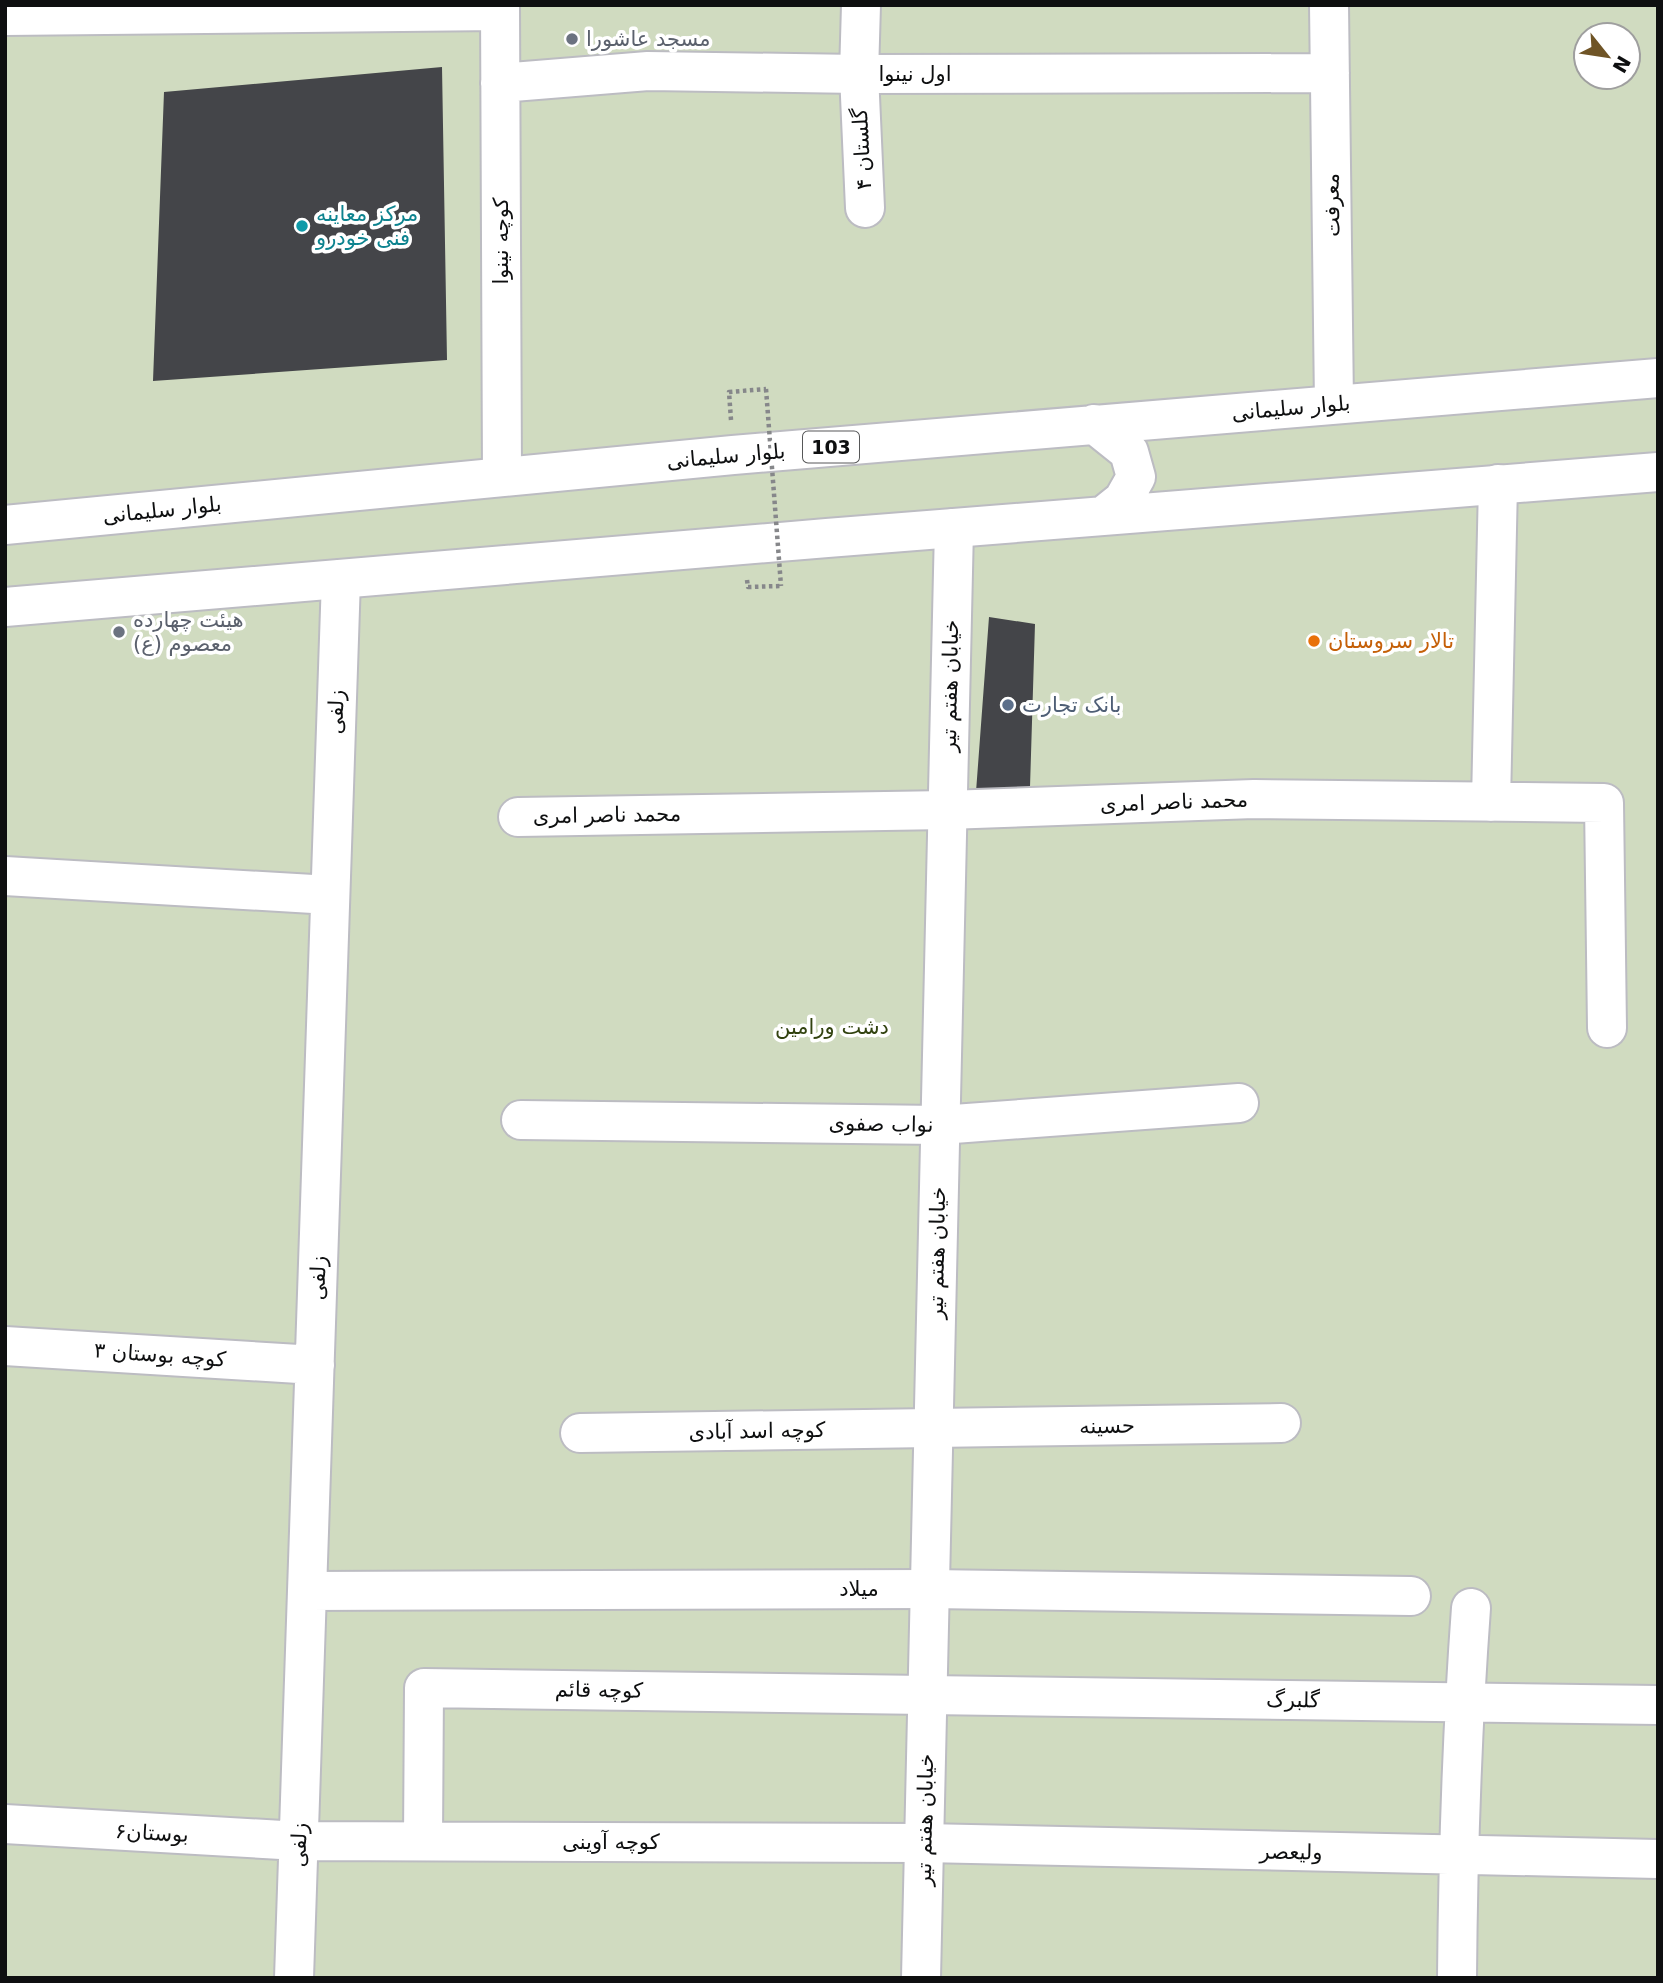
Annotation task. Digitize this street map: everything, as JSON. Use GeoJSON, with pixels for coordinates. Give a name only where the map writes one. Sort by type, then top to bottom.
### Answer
{"type":"FeatureCollection","features":[{"type":"Feature","properties":{"kind":"main road","name":"گلستان ۴"},"geometry":{"type":"LineString","coordinates":[[861,5],[859,74],[865,208]]}},
{"type":"Feature","properties":{"kind":"main road","name":"معرفت"},"geometry":{"type":"LineString","coordinates":[[1329,5],[1334,404]]}},
{"type":"Feature","properties":{"kind":"main road"},"geometry":{"type":"LineString","coordinates":[[5,16],[500,8]]}},
{"type":"Feature","properties":{"kind":"main road","name":"کوچه نینوا"},"geometry":{"type":"LineString","coordinates":[[500,8],[502,476]]}},
{"type":"Feature","properties":{"kind":"main road","name":"اول نینوا"},"geometry":{"type":"LineString","coordinates":[[500,83],[648,71],[859,74],[1330,73]]}},
{"type":"Feature","properties":{"kind":"main road","name":"بلوار سلیمانی"},"geometry":{"type":"LineString","coordinates":[[5,525],[502,476],[1658,378]]}},
{"type":"Feature","properties":{"kind":"main road"},"geometry":{"type":"LineString","coordinates":[[1094,424],[1129,452],[1136,477],[1123,500],[1103,516]]}},
{"type":"Feature","properties":{"kind":"main road"},"geometry":{"type":"LineString","coordinates":[[5,607],[1658,472]]}},
{"type":"Feature","properties":{"kind":"main road"},"geometry":{"type":"LineString","coordinates":[[1491,802],[1499,484]]}},
{"type":"Feature","properties":{"kind":"main road","name":"خیابان هفتم تیر"},"geometry":{"type":"LineString","coordinates":[[921,1978],[954,528]]}},
{"type":"Feature","properties":{"kind":"main road","name":"زلفی"},"geometry":{"type":"LineString","coordinates":[[294,1978],[341,579]]}},
{"type":"Feature","properties":{"kind":"main road","name":"محمد ناصر امری"},"geometry":{"type":"LineString","coordinates":[[518,817],[947,810],[1254,799],[1604,803],[1607,1028]]}},
{"type":"Feature","properties":{"kind":"main road"},"geometry":{"type":"LineString","coordinates":[[5,876],[330,895]]}},
{"type":"Feature","properties":{"kind":"main road","name":"نواب صفوی"},"geometry":{"type":"LineString","coordinates":[[521,1120],[940,1125],[1239,1102]]}},
{"type":"Feature","properties":{"kind":"main road","name":"کوچه بوستان ۳"},"geometry":{"type":"LineString","coordinates":[[5,1346],[315,1365]]}},
{"type":"Feature","properties":{"kind":"main road","name":"حسینه"},"geometry":{"type":"LineString","coordinates":[[933,1428],[1281,1423]]}},
{"type":"Feature","properties":{"kind":"main road","name":"کوچه اسد آبادی"},"geometry":{"type":"LineString","coordinates":[[580,1433],[933,1428]]}},
{"type":"Feature","properties":{"kind":"main road","name":"میلاد"},"geometry":{"type":"LineString","coordinates":[[307,1591],[930,1588],[1411,1596]]}},
{"type":"Feature","properties":{"kind":"main road"},"geometry":{"type":"LineString","coordinates":[[1457,1978],[1458,1856],[1471,1608]]}},
{"type":"Feature","properties":{"kind":"main road","name":"کوچه قائم"},"geometry":{"type":"LineString","coordinates":[[423,1842],[424,1688],[927,1694]]}},
{"type":"Feature","properties":{"kind":"main road","name":"گلبرگ"},"geometry":{"type":"LineString","coordinates":[[927,1694],[1658,1705]]}},
{"type":"Feature","properties":{"kind":"main road","name":"بوستان۶"},"geometry":{"type":"LineString","coordinates":[[5,1824],[299,1842]]}},
{"type":"Feature","properties":{"kind":"main road","name":"کوچه آوینی"},"geometry":{"type":"LineString","coordinates":[[299,1842],[924,1843]]}},
{"type":"Feature","properties":{"kind":"main road","name":"ولیعصر"},"geometry":{"type":"LineString","coordinates":[[924,1843],[1658,1859]]}},
{"type":"Feature","properties":{"kind":"path"},"geometry":{"type":"LineString","coordinates":[[729,392],[766,389],[781,586],[748,587]]}},
{"type":"Feature","properties":{"kind":"green space","name":"دشت ورامین"},"geometry":{"type":"Polygon","coordinates":[[[5,5],[1658,5],[1658,1978],[5,1978],[5,5]]]}},
{"type":"Feature","properties":{"kind":"building","name":"مرکز معاینه فنی خودرو"},"geometry":{"type":"Polygon","coordinates":[[[442,67],[447,360],[153,381],[164,92],[442,67]]]}},
{"type":"Feature","properties":{"kind":"building","name":"بانک تجارت"},"geometry":{"type":"Polygon","coordinates":[[[989,617],[1035,624],[1030,787],[976,792],[989,617]]]}},
{"type":"Feature","properties":{"kind":"place","name":"مسجد عاشورا"},"geometry":{"type":"Point","coordinates":[572,39]}},
{"type":"Feature","properties":{"kind":"place","name":"مرکز معاینه فنی خودرو"},"geometry":{"type":"Point","coordinates":[302,226]}},
{"type":"Feature","properties":{"kind":"place","name":"هیئت چهارده معصوم (ع)"},"geometry":{"type":"Point","coordinates":[119,632]}},
{"type":"Feature","properties":{"kind":"place","name":"تالار سروستان"},"geometry":{"type":"Point","coordinates":[1314,641]}},
{"type":"Feature","properties":{"kind":"place","name":"بانک تجارت"},"geometry":{"type":"Point","coordinates":[1008,705]}}]}
